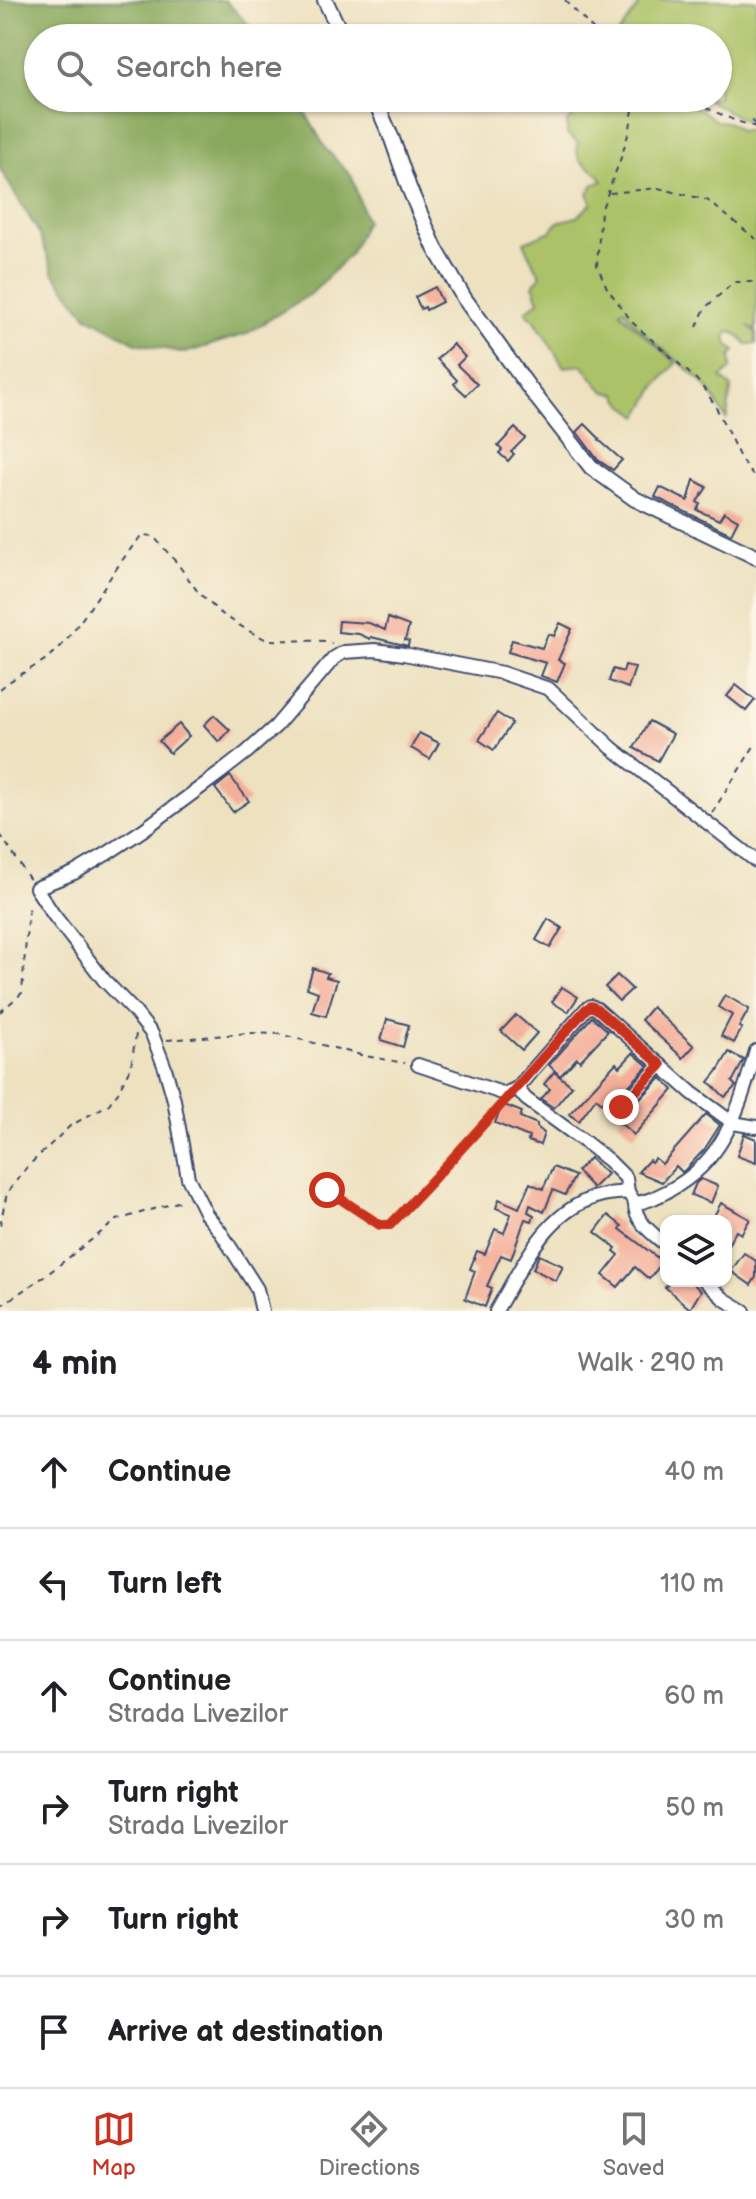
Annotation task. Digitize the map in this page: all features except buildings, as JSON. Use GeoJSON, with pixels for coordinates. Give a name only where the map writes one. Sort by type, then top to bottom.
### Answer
{"type":"FeatureCollection","features":[{"type":"Feature","properties":{"kind":"street"},"geometry":{"type":"LineString","coordinates":[[325,0],[336,24]]}},
{"type":"Feature","properties":{"kind":"street"},"geometry":{"type":"LineString","coordinates":[[380,112],[435,248],[464,298],[591,467],[635,499],[756,557]]}},
{"type":"Feature","properties":{"kind":"street"},"geometry":{"type":"LineString","coordinates":[[262,1311],[257,1289],[206,1214],[188,1178],[165,1068],[152,1034],[104,980],[36,888],[74,873],[143,830],[247,752],[276,726],[334,658],[344,652],[375,650],[502,673],[549,689],[612,748],[756,861]]}},
{"type":"Feature","properties":{"kind":"street"},"geometry":{"type":"LineString","coordinates":[[418,1065],[505,1094],[518,1086],[591,1006],[692,1093],[733,1123],[756,1127]]}},
{"type":"Feature","properties":{"kind":"street"},"geometry":{"type":"LineString","coordinates":[[496,1311],[543,1233],[555,1220],[602,1195],[631,1197],[645,1202],[691,1178],[733,1123],[756,1051]]}},
{"type":"Feature","properties":{"kind":"street"},"geometry":{"type":"LineString","coordinates":[[621,1107],[661,1065]]}},
{"type":"Feature","properties":{"kind":"street"},"geometry":{"type":"LineString","coordinates":[[518,1086],[526,1099],[609,1161],[626,1178],[639,1220],[660,1239]]}},
{"type":"Feature","properties":{"kind":"street"},"geometry":{"type":"LineString","coordinates":[[711,1287],[744,1311]]}},
{"type":"Feature","properties":{"kind":"street"},"geometry":{"type":"LineString","coordinates":[[716,1311],[724,1299]]}},
{"type":"Feature","properties":{"kind":"path"},"geometry":{"type":"LineString","coordinates":[[565,0],[588,24]]}},
{"type":"Feature","properties":{"kind":"path"},"geometry":{"type":"LineString","coordinates":[[633,112],[601,211],[597,265],[607,288],[633,323],[697,380],[707,393],[740,458],[756,480]]}},
{"type":"Feature","properties":{"kind":"path"},"geometry":{"type":"LineString","coordinates":[[716,112],[756,127]]}},
{"type":"Feature","properties":{"kind":"path"},"geometry":{"type":"LineString","coordinates":[[756,119],[753,121],[756,127]]}},
{"type":"Feature","properties":{"kind":"path"},"geometry":{"type":"LineString","coordinates":[[609,193],[658,188],[707,200],[756,239]]}},
{"type":"Feature","properties":{"kind":"path"},"geometry":{"type":"LineString","coordinates":[[697,327],[705,308],[734,282],[756,282]]}},
{"type":"Feature","properties":{"kind":"path"},"geometry":{"type":"LineString","coordinates":[[0,689],[60,649],[142,535],[153,536],[198,592],[219,612],[247,630],[267,640],[328,641],[344,652]]}},
{"type":"Feature","properties":{"kind":"path"},"geometry":{"type":"LineString","coordinates":[[707,822],[756,743]]}},
{"type":"Feature","properties":{"kind":"path"},"geometry":{"type":"LineString","coordinates":[[0,834],[36,888],[28,913],[22,993],[0,1012]]}},
{"type":"Feature","properties":{"kind":"path"},"geometry":{"type":"LineString","coordinates":[[0,1225],[7,1193],[27,1167],[70,1126],[109,1104],[118,1092],[131,1066],[136,1039],[134,1011]]}},
{"type":"Feature","properties":{"kind":"path"},"geometry":{"type":"LineString","coordinates":[[152,1034],[164,1040],[249,1033],[279,1034],[365,1056],[418,1065]]}},
{"type":"Feature","properties":{"kind":"path"},"geometry":{"type":"LineString","coordinates":[[327,1190],[380,1225],[390,1225],[518,1086]]}},
{"type":"Feature","properties":{"kind":"path"},"geometry":{"type":"LineString","coordinates":[[0,1306],[45,1276],[117,1220],[197,1196]]}},
{"type":"Feature","properties":{"kind":"green space"},"geometry":{"type":"Polygon","coordinates":[[[0,0],[225,0],[248,24],[24,24],[24,112],[305,112],[326,149],[352,177],[366,221],[350,254],[312,293],[246,334],[185,353],[136,343],[87,316],[54,274],[39,233],[0,169],[0,0]]]}},
{"type":"Feature","properties":{"kind":"green space"},"geometry":{"type":"Polygon","coordinates":[[[643,0],[756,0],[756,115],[743,120],[729,112],[732,112],[732,24],[625,24],[643,0]]]}},
{"type":"Feature","properties":{"kind":"green space"},"geometry":{"type":"Polygon","coordinates":[[[578,112],[704,112],[716,121],[732,124],[739,131],[752,129],[756,132],[756,331],[748,325],[756,333],[756,344],[746,344],[730,331],[726,336],[728,345],[735,351],[731,357],[731,369],[721,378],[732,387],[726,419],[702,382],[649,338],[624,309],[620,311],[632,324],[676,363],[657,385],[639,416],[623,404],[618,394],[606,392],[598,385],[583,365],[564,367],[534,319],[527,314],[526,311],[539,301],[533,285],[541,275],[524,242],[551,231],[558,222],[577,217],[592,203],[588,193],[594,184],[603,181],[581,162],[578,143],[567,134],[567,122],[578,112]]]}},
{"type":"Feature","properties":{"kind":"route"},"geometry":{"type":"LineString","coordinates":[[327,1190],[380,1225],[390,1225],[453,1160],[591,1006],[661,1065],[621,1107]]}}]}
